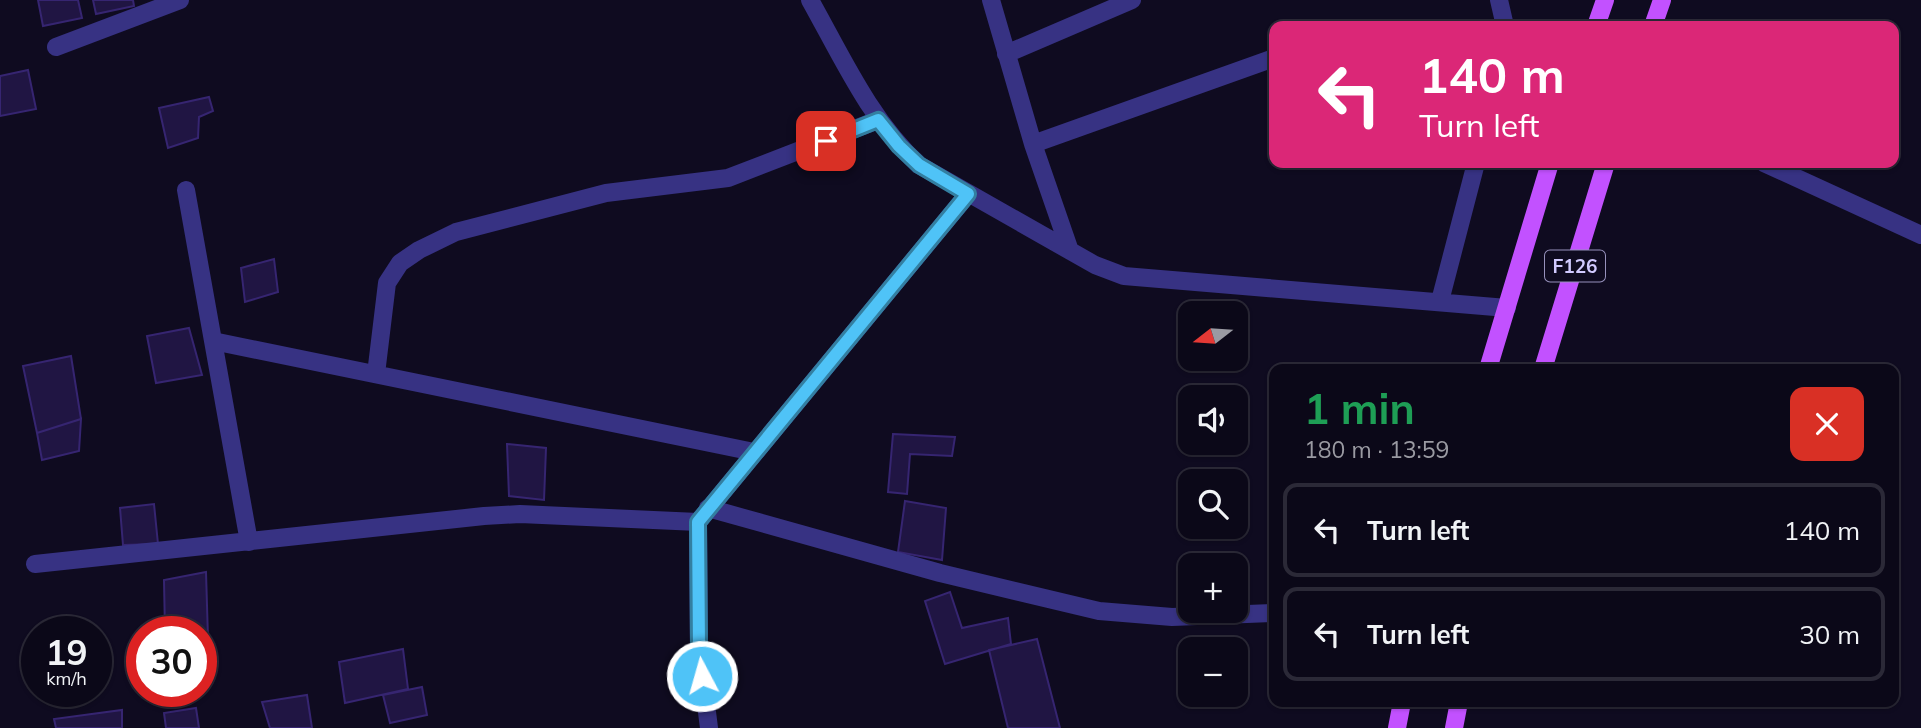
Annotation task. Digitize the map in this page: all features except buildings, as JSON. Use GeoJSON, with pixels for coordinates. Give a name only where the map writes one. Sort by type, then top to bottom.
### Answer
{"type":"FeatureCollection","features":[{"type":"Feature","properties":{"kind":"main road"},"geometry":{"type":"LineString","coordinates":[[1598,21],[1605,0]]}},
{"type":"Feature","properties":{"kind":"main road"},"geometry":{"type":"LineString","coordinates":[[1655,21],[1662,0]]}},
{"type":"Feature","properties":{"kind":"main road","name":"F126"},"geometry":{"type":"LineString","coordinates":[[1490,364],[1549,168]]}},
{"type":"Feature","properties":{"kind":"main road","name":"F126"},"geometry":{"type":"LineString","coordinates":[[1545,364],[1604,168]]}},
{"type":"Feature","properties":{"kind":"main road"},"geometry":{"type":"LineString","coordinates":[[1397,728],[1401,707]]}},
{"type":"Feature","properties":{"kind":"main road"},"geometry":{"type":"LineString","coordinates":[[1454,728],[1458,707]]}},
{"type":"Feature","properties":{"kind":"street"},"geometry":{"type":"LineString","coordinates":[[56,47],[180,0]]}},
{"type":"Feature","properties":{"kind":"street"},"geometry":{"type":"LineString","coordinates":[[810,0],[878,120],[919,165],[1095,265],[1124,276],[1507,308]]}},
{"type":"Feature","properties":{"kind":"street"},"geometry":{"type":"LineString","coordinates":[[991,0],[1033,144],[1070,251]]}},
{"type":"Feature","properties":{"kind":"street"},"geometry":{"type":"LineString","coordinates":[[1006,54],[1132,0]]}},
{"type":"Feature","properties":{"kind":"street"},"geometry":{"type":"LineString","coordinates":[[1499,0],[1504,21]]}},
{"type":"Feature","properties":{"kind":"street"},"geometry":{"type":"LineString","coordinates":[[1033,144],[1269,60]]}},
{"type":"Feature","properties":{"kind":"street"},"geometry":{"type":"LineString","coordinates":[[376,374],[387,283],[400,263],[419,250],[456,232],[606,193],[729,178],[878,120]]}},
{"type":"Feature","properties":{"kind":"street"},"geometry":{"type":"LineString","coordinates":[[1440,301],[1475,168]]}},
{"type":"Feature","properties":{"kind":"street"},"geometry":{"type":"LineString","coordinates":[[1775,168],[1921,235]]}},
{"type":"Feature","properties":{"kind":"street"},"geometry":{"type":"LineString","coordinates":[[186,190],[249,542]]}},
{"type":"Feature","properties":{"kind":"street"},"geometry":{"type":"LineString","coordinates":[[709,728],[699,649],[703,515],[968,194]]}},
{"type":"Feature","properties":{"kind":"street"},"geometry":{"type":"LineString","coordinates":[[213,341],[754,452]]}},
{"type":"Feature","properties":{"kind":"street"},"geometry":{"type":"LineString","coordinates":[[35,564],[520,514],[703,515],[1099,611],[1172,617],[1269,613]]}},
{"type":"Feature","properties":{"kind":"route"},"geometry":{"type":"LineString","coordinates":[[702,676],[699,649],[698,522],[968,194],[919,165],[878,120],[826,141]]}}]}
